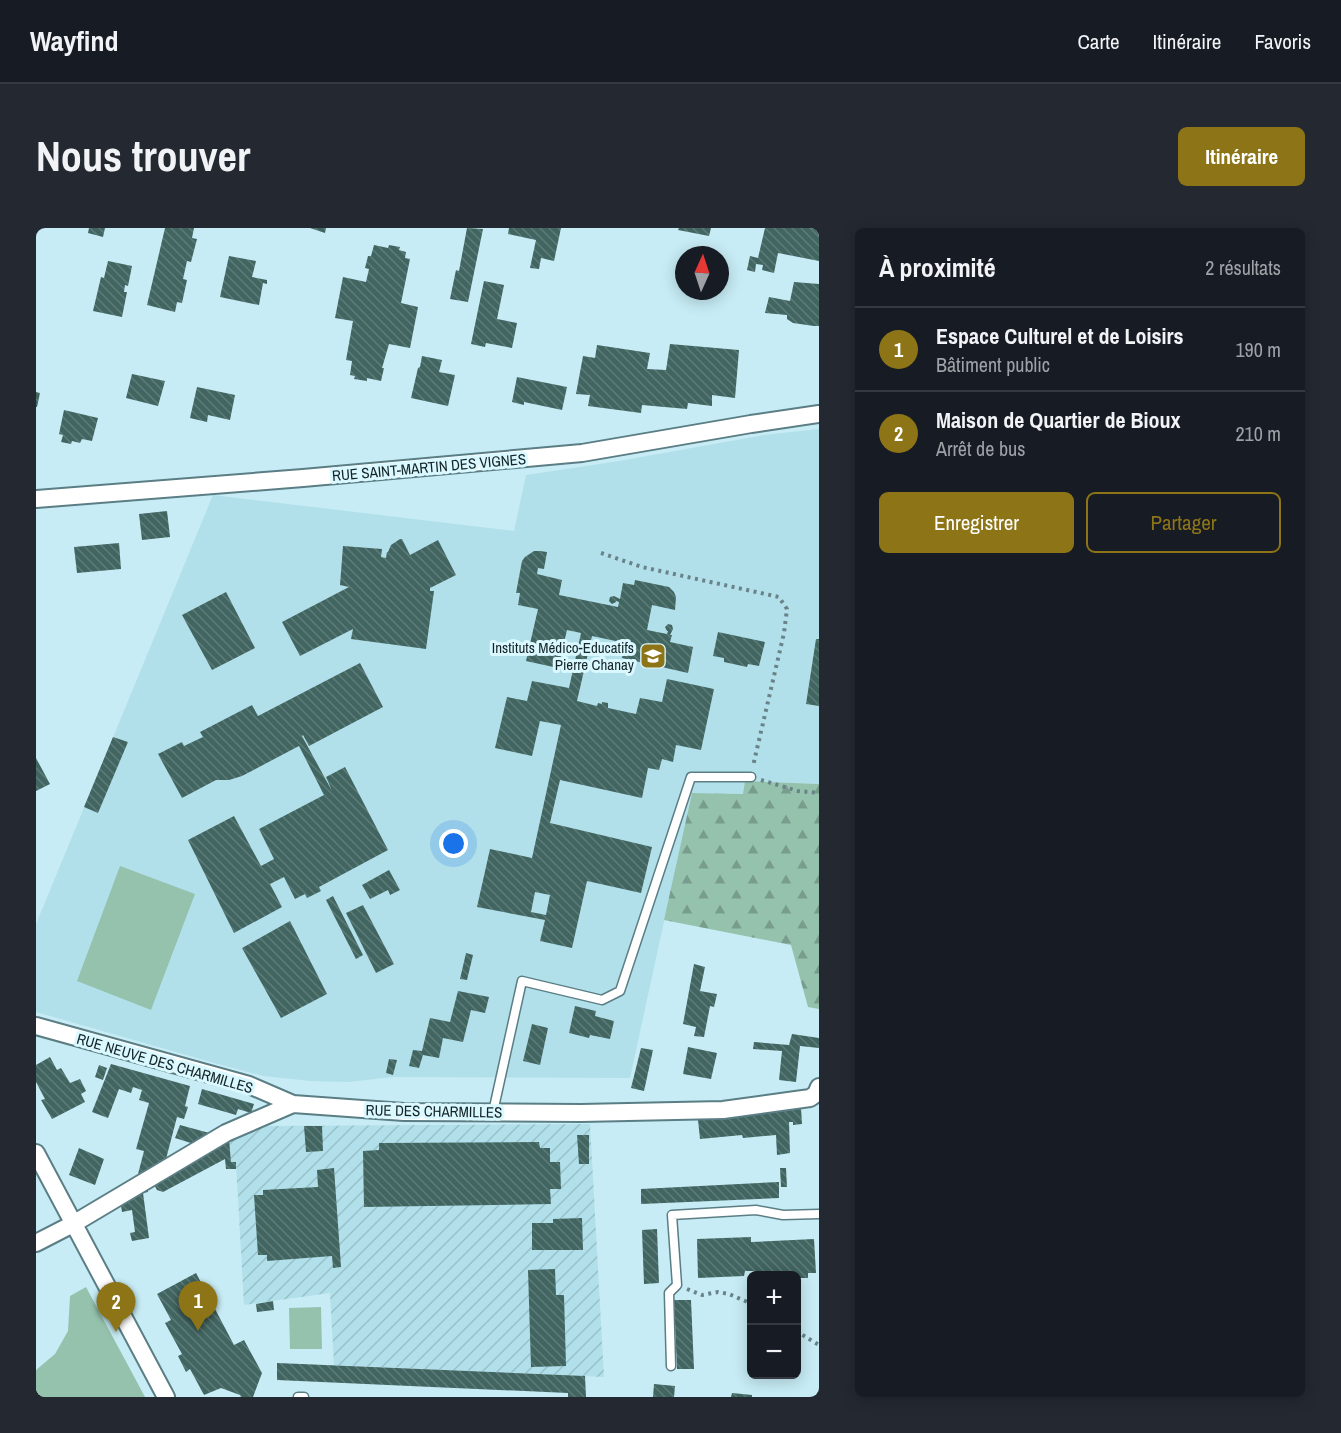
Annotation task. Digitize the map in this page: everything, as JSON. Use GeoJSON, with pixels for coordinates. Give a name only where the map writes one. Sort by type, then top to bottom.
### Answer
{"type":"FeatureCollection","features":[{"type":"Feature","properties":{"kind":"street","name":"RUE SAINT-MARTIN DES VIGNES"},"geometry":{"type":"LineString","coordinates":[[36,499],[582,453],[819,414]]}},
{"type":"Feature","properties":{"kind":"street","name":"RUE NEUVE DES CHARMILLES"},"geometry":{"type":"LineString","coordinates":[[36,1026],[249,1085],[293,1104]]}},
{"type":"Feature","properties":{"kind":"street","name":"RUE DES CHARMILLES"},"geometry":{"type":"LineString","coordinates":[[36,1243],[73,1224],[226,1132],[293,1104],[404,1112],[581,1113],[723,1110],[810,1098],[819,1088]]}},
{"type":"Feature","properties":{"kind":"street"},"geometry":{"type":"LineString","coordinates":[[36,1154],[166,1397]]}},
{"type":"Feature","properties":{"kind":"lane"},"geometry":{"type":"LineString","coordinates":[[493,1112],[522,981],[602,1000],[620,991],[692,777],[751,777]]}},
{"type":"Feature","properties":{"kind":"lane"},"geometry":{"type":"LineString","coordinates":[[671,1366],[669,1293],[677,1285],[672,1215],[756,1210],[783,1215],[819,1214]]}},
{"type":"Feature","properties":{"kind":"lane"},"geometry":{"type":"LineString","coordinates":[[298,1397],[304,1397]]}},
{"type":"Feature","properties":{"kind":"path"},"geometry":{"type":"LineString","coordinates":[[601,553],[642,567],[779,597],[787,609],[784,633],[751,777],[798,791],[819,793]]}},
{"type":"Feature","properties":{"kind":"path"},"geometry":{"type":"LineString","coordinates":[[677,1285],[702,1295],[718,1292],[747,1302]]}},
{"type":"Feature","properties":{"kind":"path"},"geometry":{"type":"LineString","coordinates":[[801,1334],[819,1344]]}},
{"type":"Feature","properties":{"kind":"shaded area"},"geometry":{"type":"Polygon","coordinates":[[[819,429],[819,784],[745,781],[744,794],[692,793],[630,1078],[393,1077],[349,1082],[263,1076],[36,1012],[36,924],[213,495],[514,531],[526,475],[764,435],[819,429]]]}},
{"type":"Feature","properties":{"kind":"shaded area"},"geometry":{"type":"Polygon","coordinates":[[[590,1124],[604,1377],[334,1365],[330,1293],[244,1305],[236,1163],[231,1162],[229,1139],[266,1126],[590,1124]]]}},
{"type":"Feature","properties":{"kind":"green space"},"geometry":{"type":"Polygon","coordinates":[[[745,781],[819,784],[819,1009],[808,1007],[791,945],[664,920],[692,793],[743,794],[745,781]]]}},
{"type":"Feature","properties":{"kind":"green space"},"geometry":{"type":"Polygon","coordinates":[[[120,866],[195,894],[151,1010],[77,981],[120,866]]]}},
{"type":"Feature","properties":{"kind":"green space"},"geometry":{"type":"Polygon","coordinates":[[[86,1287],[145,1397],[36,1397],[36,1370],[55,1354],[68,1331],[70,1296],[86,1287]]]}},
{"type":"Feature","properties":{"kind":"green space"},"geometry":{"type":"Polygon","coordinates":[[[321,1307],[322,1349],[290,1349],[289,1308],[321,1307]]]}},
{"type":"Feature","properties":{"kind":"building"},"geometry":{"type":"Polygon","coordinates":[[[89,228],[105,228],[103,237],[88,233],[89,228]]]}},
{"type":"Feature","properties":{"kind":"building"},"geometry":{"type":"Polygon","coordinates":[[[165,228],[194,228],[192,238],[197,239],[191,262],[187,261],[183,279],[187,280],[182,303],[177,302],[175,312],[147,305],[165,228]]]}},
{"type":"Feature","properties":{"kind":"building"},"geometry":{"type":"Polygon","coordinates":[[[310,228],[326,228],[325,233],[310,228]]]}},
{"type":"Feature","properties":{"kind":"building"},"geometry":{"type":"Polygon","coordinates":[[[467,228],[483,229],[468,302],[450,299],[456,270],[459,271],[467,228]]]}},
{"type":"Feature","properties":{"kind":"building"},"geometry":{"type":"Polygon","coordinates":[[[509,228],[561,228],[554,261],[541,258],[539,269],[530,268],[536,240],[508,234],[509,228]]]}},
{"type":"Feature","properties":{"kind":"building"},"geometry":{"type":"Polygon","coordinates":[[[679,228],[711,228],[709,236],[678,230],[679,228]]]}},
{"type":"Feature","properties":{"kind":"building"},"geometry":{"type":"Polygon","coordinates":[[[765,228],[819,228],[819,261],[778,253],[774,273],[762,270],[763,265],[756,264],[755,272],[747,270],[750,256],[758,258],[765,228]]]}},
{"type":"Feature","properties":{"kind":"building"},"geometry":{"type":"Polygon","coordinates":[[[374,245],[388,248],[389,245],[400,247],[399,250],[406,252],[405,258],[410,259],[401,303],[418,307],[410,348],[389,344],[381,381],[367,378],[367,381],[354,379],[355,376],[350,375],[352,361],[346,360],[353,321],[335,318],[343,277],[366,282],[369,269],[365,268],[374,245]]]}},
{"type":"Feature","properties":{"kind":"building"},"geometry":{"type":"Polygon","coordinates":[[[229,256],[256,261],[252,277],[267,280],[267,284],[263,283],[259,305],[220,297],[229,256]]]}},
{"type":"Feature","properties":{"kind":"building"},"geometry":{"type":"Polygon","coordinates":[[[108,261],[132,266],[128,286],[125,285],[124,292],[127,292],[122,317],[93,311],[101,277],[104,278],[108,261]]]}},
{"type":"Feature","properties":{"kind":"building"},"geometry":{"type":"Polygon","coordinates":[[[484,281],[504,285],[497,319],[517,323],[512,348],[486,343],[485,347],[471,344],[484,281]]]}},
{"type":"Feature","properties":{"kind":"building"},"geometry":{"type":"Polygon","coordinates":[[[794,282],[819,284],[819,326],[793,323],[787,319],[787,315],[765,313],[769,297],[790,301],[794,282]]]}},
{"type":"Feature","properties":{"kind":"building"},"geometry":{"type":"Polygon","coordinates":[[[670,344],[739,350],[735,398],[712,395],[712,406],[688,403],[687,409],[642,405],[641,413],[588,406],[590,395],[576,394],[583,356],[595,358],[597,345],[650,353],[647,369],[666,370],[670,344]]]}},
{"type":"Feature","properties":{"kind":"building"},"geometry":{"type":"Polygon","coordinates":[[[422,356],[442,360],[439,372],[455,375],[448,406],[411,398],[422,356]]]}},
{"type":"Feature","properties":{"kind":"building"},"geometry":{"type":"Polygon","coordinates":[[[132,374],[165,381],[158,406],[126,398],[132,374]]]}},
{"type":"Feature","properties":{"kind":"building"},"geometry":{"type":"Polygon","coordinates":[[[517,377],[567,387],[562,410],[524,402],[524,405],[512,402],[517,377]]]}},
{"type":"Feature","properties":{"kind":"building"},"geometry":{"type":"Polygon","coordinates":[[[197,387],[235,395],[230,420],[208,415],[207,422],[190,418],[197,387]]]}},
{"type":"Feature","properties":{"kind":"building"},"geometry":{"type":"Polygon","coordinates":[[[36,392],[40,393],[37,407],[36,407],[36,392]]]}},
{"type":"Feature","properties":{"kind":"building"},"geometry":{"type":"Polygon","coordinates":[[[64,410],[98,418],[92,441],[82,439],[80,443],[72,441],[71,444],[61,442],[63,435],[59,434],[64,410]]]}},
{"type":"Feature","properties":{"kind":"building"},"geometry":{"type":"Polygon","coordinates":[[[167,511],[170,537],[142,540],[139,514],[167,511]]]}},
{"type":"Feature","properties":{"kind":"building"},"geometry":{"type":"Polygon","coordinates":[[[400,539],[410,555],[438,540],[456,575],[430,588],[430,591],[434,591],[426,649],[351,639],[353,629],[300,656],[282,622],[349,587],[340,585],[343,546],[382,549],[381,557],[386,558],[391,545],[400,539]]]}},
{"type":"Feature","properties":{"kind":"building"},"geometry":{"type":"Polygon","coordinates":[[[119,543],[121,569],[77,573],[74,547],[119,543]]]}},
{"type":"Feature","properties":{"kind":"building"},"geometry":{"type":"Polygon","coordinates":[[[534,551],[547,552],[544,569],[538,568],[537,574],[562,580],[559,595],[618,607],[619,602],[612,604],[609,601],[610,597],[620,599],[623,583],[634,585],[635,580],[669,587],[676,597],[675,610],[652,605],[647,630],[667,634],[665,627],[668,624],[672,625],[670,642],[693,647],[688,673],[622,658],[625,643],[592,636],[577,701],[597,706],[598,703],[608,703],[608,708],[636,714],[640,698],[662,702],[667,679],[714,689],[701,750],[676,745],[673,762],[662,759],[659,770],[648,768],[642,798],[560,780],[550,823],[652,847],[641,893],[587,881],[572,948],[540,941],[545,920],[477,907],[490,849],[532,858],[561,725],[540,721],[532,756],[495,748],[507,697],[527,701],[532,681],[569,688],[581,633],[567,630],[558,668],[526,661],[538,609],[518,605],[520,593],[516,593],[522,561],[534,551]],[[535,892],[531,912],[546,915],[550,895],[535,892]]]}},
{"type":"Feature","properties":{"kind":"building"},"geometry":{"type":"Polygon","coordinates":[[[226,592],[255,648],[212,670],[182,615],[226,592]]]}},
{"type":"Feature","properties":{"kind":"building"},"geometry":{"type":"Polygon","coordinates":[[[718,632],[765,642],[759,666],[748,664],[747,667],[724,662],[724,658],[713,656],[718,632]]]}},
{"type":"Feature","properties":{"kind":"building"},"geometry":{"type":"Polygon","coordinates":[[[816,639],[819,639],[819,706],[806,704],[816,639]]]}},
{"type":"Feature","properties":{"kind":"building"},"geometry":{"type":"Polygon","coordinates":[[[360,663],[383,707],[309,746],[302,736],[332,791],[326,777],[345,767],[388,850],[319,887],[321,891],[307,898],[305,894],[295,899],[284,877],[270,884],[282,907],[234,933],[188,840],[234,816],[261,866],[274,859],[259,829],[324,795],[299,746],[242,776],[229,780],[216,780],[182,798],[158,754],[182,742],[184,746],[203,737],[200,732],[252,705],[258,716],[360,663]]]}},
{"type":"Feature","properties":{"kind":"building"},"geometry":{"type":"Polygon","coordinates":[[[113,737],[128,742],[98,813],[84,807],[113,737]]]}},
{"type":"Feature","properties":{"kind":"building"},"geometry":{"type":"Polygon","coordinates":[[[36,758],[50,784],[36,791],[36,758]]]}},
{"type":"Feature","properties":{"kind":"building"},"geometry":{"type":"Polygon","coordinates":[[[389,870],[400,890],[390,895],[388,890],[370,899],[362,885],[389,870]]]}},
{"type":"Feature","properties":{"kind":"building"},"geometry":{"type":"Polygon","coordinates":[[[333,896],[363,955],[356,959],[326,900],[333,896]]]}},
{"type":"Feature","properties":{"kind":"building"},"geometry":{"type":"Polygon","coordinates":[[[363,905],[394,964],[376,973],[346,913],[363,905]]]}},
{"type":"Feature","properties":{"kind":"building"},"geometry":{"type":"Polygon","coordinates":[[[290,921],[327,994],[281,1018],[242,948],[290,921]]]}},
{"type":"Feature","properties":{"kind":"building"},"geometry":{"type":"Polygon","coordinates":[[[466,953],[473,955],[467,980],[460,979],[466,953]]]}},
{"type":"Feature","properties":{"kind":"building"},"geometry":{"type":"Polygon","coordinates":[[[694,964],[705,967],[700,991],[717,994],[714,1007],[710,1006],[704,1037],[694,1036],[696,1027],[683,1024],[694,964]]]}},
{"type":"Feature","properties":{"kind":"building"},"geometry":{"type":"Polygon","coordinates":[[[458,991],[489,997],[485,1013],[471,1010],[463,1042],[443,1038],[439,1058],[423,1055],[419,1068],[409,1066],[413,1050],[422,1051],[430,1018],[450,1022],[458,991]]]}},
{"type":"Feature","properties":{"kind":"building"},"geometry":{"type":"Polygon","coordinates":[[[575,1006],[596,1011],[595,1016],[614,1021],[610,1039],[590,1035],[589,1038],[569,1033],[575,1006]]]}},
{"type":"Feature","properties":{"kind":"building"},"geometry":{"type":"Polygon","coordinates":[[[532,1024],[548,1028],[540,1065],[523,1061],[532,1024]]]}},
{"type":"Feature","properties":{"kind":"building"},"geometry":{"type":"Polygon","coordinates":[[[792,1034],[819,1038],[819,1048],[800,1046],[796,1082],[779,1080],[782,1051],[753,1049],[754,1042],[789,1045],[792,1034]]]}},
{"type":"Feature","properties":{"kind":"building"},"geometry":{"type":"Polygon","coordinates":[[[688,1047],[717,1053],[711,1079],[683,1074],[688,1047]]]}},
{"type":"Feature","properties":{"kind":"building"},"geometry":{"type":"Polygon","coordinates":[[[641,1048],[653,1050],[644,1091],[631,1088],[641,1048]]]}},
{"type":"Feature","properties":{"kind":"building"},"geometry":{"type":"Polygon","coordinates":[[[50,1057],[57,1070],[61,1068],[70,1083],[80,1079],[86,1091],[81,1094],[85,1102],[52,1119],[41,1100],[45,1099],[36,1082],[36,1065],[50,1057]]]}},
{"type":"Feature","properties":{"kind":"building"},"geometry":{"type":"Polygon","coordinates":[[[389,1059],[397,1060],[393,1075],[386,1073],[389,1059]]]}},
{"type":"Feature","properties":{"kind":"building"},"geometry":{"type":"Polygon","coordinates":[[[111,1064],[190,1086],[185,1106],[188,1107],[184,1119],[177,1117],[166,1159],[138,1174],[144,1151],[136,1149],[149,1103],[139,1100],[142,1090],[133,1087],[131,1093],[119,1089],[108,1118],[92,1112],[111,1064]]]}},
{"type":"Feature","properties":{"kind":"building"},"geometry":{"type":"Polygon","coordinates":[[[99,1065],[107,1068],[103,1080],[95,1077],[99,1065]]]}},
{"type":"Feature","properties":{"kind":"building"},"geometry":{"type":"Polygon","coordinates":[[[202,1089],[254,1104],[251,1113],[238,1109],[236,1115],[198,1104],[202,1089]]]}},
{"type":"Feature","properties":{"kind":"building"},"geometry":{"type":"Polygon","coordinates":[[[801,1108],[802,1124],[793,1125],[793,1122],[789,1122],[790,1153],[777,1155],[776,1135],[700,1139],[698,1120],[801,1108]]]}},
{"type":"Feature","properties":{"kind":"building"},"geometry":{"type":"Polygon","coordinates":[[[180,1125],[213,1134],[194,1144],[175,1138],[180,1125]]]}},
{"type":"Feature","properties":{"kind":"building"},"geometry":{"type":"Polygon","coordinates":[[[304,1126],[322,1126],[323,1151],[306,1152],[304,1126]]]}},
{"type":"Feature","properties":{"kind":"building"},"geometry":{"type":"Polygon","coordinates":[[[577,1135],[589,1135],[589,1164],[579,1164],[577,1135]]]}},
{"type":"Feature","properties":{"kind":"building"},"geometry":{"type":"Polygon","coordinates":[[[229,1139],[231,1162],[236,1162],[236,1169],[226,1169],[225,1159],[163,1192],[157,1190],[152,1181],[229,1139]]]}},
{"type":"Feature","properties":{"kind":"building"},"geometry":{"type":"Polygon","coordinates":[[[539,1142],[540,1148],[550,1148],[550,1162],[560,1162],[561,1189],[550,1189],[551,1204],[364,1207],[363,1151],[379,1150],[379,1143],[539,1142]]]}},
{"type":"Feature","properties":{"kind":"building"},"geometry":{"type":"Polygon","coordinates":[[[79,1148],[104,1159],[95,1185],[69,1175],[79,1148]]]}},
{"type":"Feature","properties":{"kind":"building"},"geometry":{"type":"Polygon","coordinates":[[[334,1168],[341,1267],[333,1268],[332,1256],[267,1261],[267,1255],[258,1255],[254,1195],[263,1195],[263,1190],[318,1187],[317,1170],[334,1168]]]}},
{"type":"Feature","properties":{"kind":"building"},"geometry":{"type":"Polygon","coordinates":[[[780,1168],[786,1168],[787,1187],[781,1187],[780,1168]]]}},
{"type":"Feature","properties":{"kind":"building"},"geometry":{"type":"Polygon","coordinates":[[[779,1182],[779,1198],[641,1204],[641,1189],[779,1182]]]}},
{"type":"Feature","properties":{"kind":"building"},"geometry":{"type":"Polygon","coordinates":[[[146,1184],[148,1192],[143,1193],[149,1238],[132,1241],[130,1233],[135,1232],[132,1210],[122,1212],[120,1199],[146,1184]]]}},
{"type":"Feature","properties":{"kind":"building"},"geometry":{"type":"Polygon","coordinates":[[[582,1218],[583,1250],[532,1250],[532,1223],[553,1223],[553,1219],[582,1218]]]}},
{"type":"Feature","properties":{"kind":"building"},"geometry":{"type":"Polygon","coordinates":[[[657,1229],[659,1283],[644,1284],[642,1230],[657,1229]]]}},
{"type":"Feature","properties":{"kind":"building"},"geometry":{"type":"Polygon","coordinates":[[[751,1237],[751,1242],[814,1239],[816,1273],[808,1273],[808,1278],[801,1278],[801,1271],[745,1271],[744,1276],[698,1278],[697,1239],[751,1237]]]}},
{"type":"Feature","properties":{"kind":"building"},"geometry":{"type":"Polygon","coordinates":[[[555,1269],[556,1295],[564,1295],[566,1366],[531,1367],[528,1270],[555,1269]]]}},
{"type":"Feature","properties":{"kind":"building"},"geometry":{"type":"Polygon","coordinates":[[[196,1273],[234,1345],[244,1340],[262,1373],[253,1397],[241,1397],[221,1388],[204,1395],[190,1369],[186,1372],[178,1356],[182,1354],[165,1323],[171,1320],[157,1294],[196,1273]]]}},
{"type":"Feature","properties":{"kind":"building"},"geometry":{"type":"Polygon","coordinates":[[[674,1300],[691,1300],[694,1369],[677,1369],[674,1300]]]}},
{"type":"Feature","properties":{"kind":"building"},"geometry":{"type":"Polygon","coordinates":[[[273,1301],[274,1310],[257,1312],[256,1304],[273,1301]]]}},
{"type":"Feature","properties":{"kind":"building"},"geometry":{"type":"Polygon","coordinates":[[[277,1363],[585,1376],[586,1397],[568,1397],[568,1393],[277,1380],[277,1363]]]}},
{"type":"Feature","properties":{"kind":"building"},"geometry":{"type":"Polygon","coordinates":[[[654,1384],[675,1386],[674,1397],[653,1397],[654,1384]]]}},
{"type":"Feature","properties":{"kind":"building"},"geometry":{"type":"Polygon","coordinates":[[[732,1393],[752,1395],[752,1397],[731,1397],[732,1393]]]}},
{"type":"Feature","properties":{"kind":"place","name":"Instituts Médico-Educatifs Pierre Chanay"},"geometry":{"type":"Point","coordinates":[653,656]}},
{"type":"Feature","properties":{"kind":"place","name":"Espace Culturel et de Loisirs"},"geometry":{"type":"Point","coordinates":[198,1331]}},
{"type":"Feature","properties":{"kind":"place","name":"Maison de Quartier de Bioux"},"geometry":{"type":"Point","coordinates":[116,1332]}}]}
